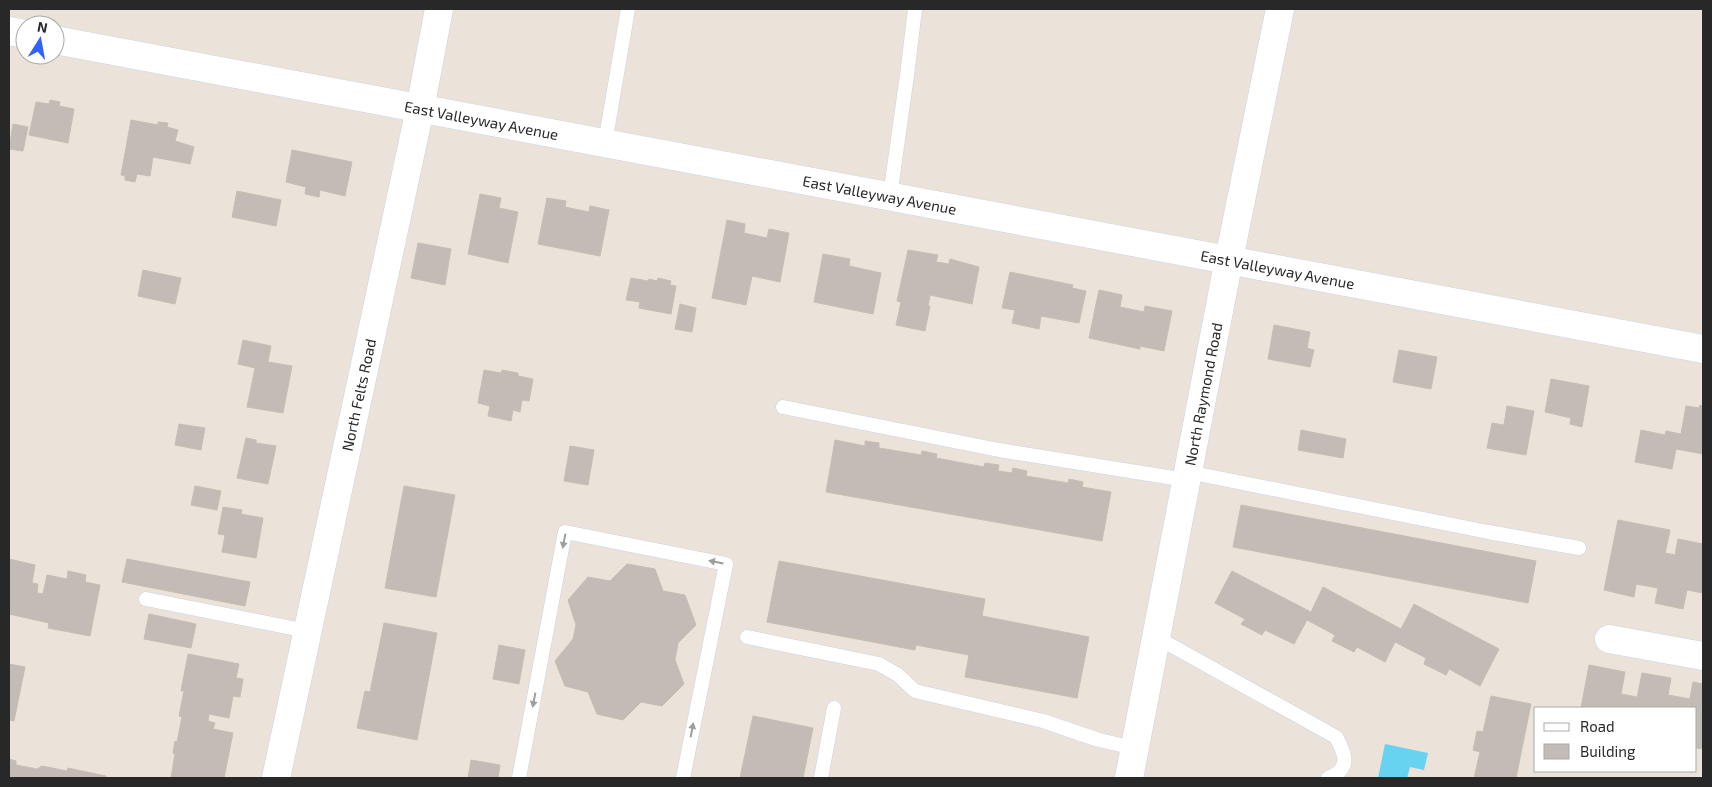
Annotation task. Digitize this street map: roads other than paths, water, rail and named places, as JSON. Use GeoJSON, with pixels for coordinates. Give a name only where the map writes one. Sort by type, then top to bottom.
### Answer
{"type":"FeatureCollection","features":[{"type":"Feature","properties":{"kind":"street","name":"North Felts Road"},"geometry":{"type":"LineString","coordinates":[[276,778],[420,109],[439,9]]}},
{"type":"Feature","properties":{"kind":"street","name":"North Raymond Road"},"geometry":{"type":"LineString","coordinates":[[1129,778],[1229,259],[1280,9]]}},
{"type":"Feature","properties":{"kind":"street","name":"East Valleyway Avenue"},"geometry":{"type":"LineString","coordinates":[[65,42],[1703,349]]}},
{"type":"Feature","properties":{"kind":"street"},"geometry":{"type":"LineString","coordinates":[[1609,639],[1703,656]]}},
{"type":"Feature","properties":{"kind":"lane"},"geometry":{"type":"LineString","coordinates":[[605,143],[628,9]]}},
{"type":"Feature","properties":{"kind":"lane"},"geometry":{"type":"LineString","coordinates":[[890,196],[915,9]]}},
{"type":"Feature","properties":{"kind":"lane"},"geometry":{"type":"LineString","coordinates":[[783,407],[999,450],[1187,476],[1579,548]]}},
{"type":"Feature","properties":{"kind":"lane"},"geometry":{"type":"LineString","coordinates":[[519,778],[565,532],[726,564],[683,778]]}},
{"type":"Feature","properties":{"kind":"lane"},"geometry":{"type":"LineString","coordinates":[[146,599],[307,632]]}},
{"type":"Feature","properties":{"kind":"lane"},"geometry":{"type":"LineString","coordinates":[[747,637],[879,664],[898,675],[915,691],[1043,721],[1099,740],[1134,748]]}},
{"type":"Feature","properties":{"kind":"lane"},"geometry":{"type":"LineString","coordinates":[[1156,638],[1336,736],[1343,749],[1345,761],[1337,774],[1328,778]]}},
{"type":"Feature","properties":{"kind":"lane"},"geometry":{"type":"LineString","coordinates":[[821,778],[834,708]]}},
{"type":"Feature","properties":{"kind":"water"},"geometry":{"type":"Polygon","coordinates":[[[1385,744],[1428,753],[1424,770],[1410,767],[1407,778],[1378,778],[1385,744]]]}}]}
